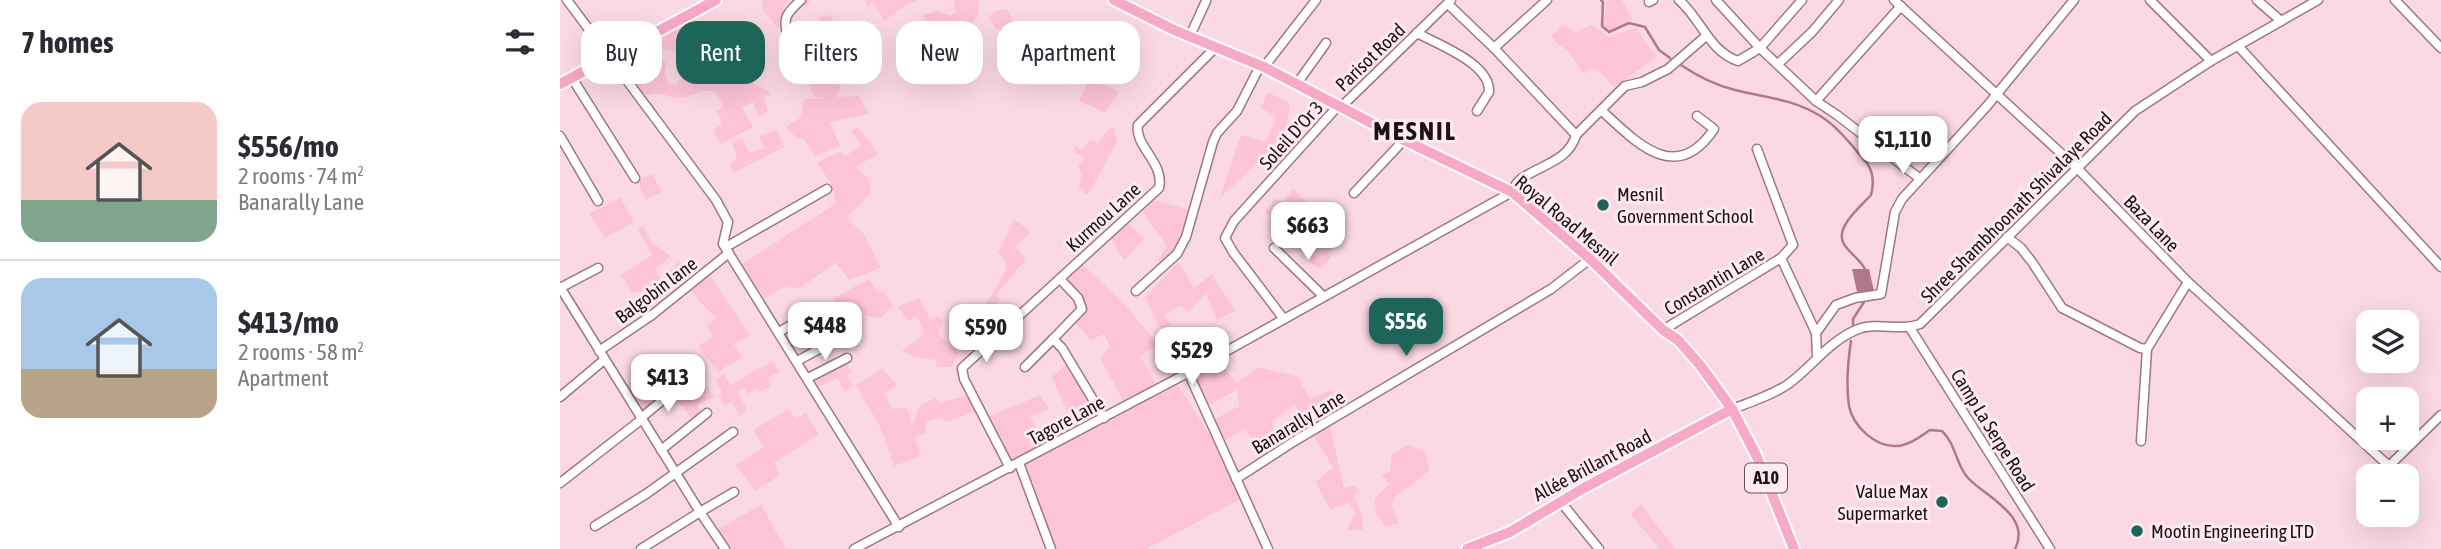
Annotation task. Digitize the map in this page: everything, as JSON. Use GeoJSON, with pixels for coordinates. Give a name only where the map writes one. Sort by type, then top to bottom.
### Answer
{"type":"FeatureCollection","features":[{"type":"Feature","properties":{"kind":"main road"},"geometry":{"type":"LineString","coordinates":[[662,30],[716,0]]}},
{"type":"Feature","properties":{"kind":"main road","name":"Royal Road Mesnil"},"geometry":{"type":"LineString","coordinates":[[1114,0],[1262,67],[1404,141],[1512,192],[1590,259],[1663,330],[1678,340],[1732,409]]}},
{"type":"Feature","properties":{"kind":"main road"},"geometry":{"type":"LineString","coordinates":[[560,85],[581,73]]}},
{"type":"Feature","properties":{"kind":"main road","name":"Allée Brillant Road"},"geometry":{"type":"LineString","coordinates":[[1467,549],[1485,546],[1560,501],[1732,409]]}},
{"type":"Feature","properties":{"kind":"main road","name":"A10"},"geometry":{"type":"LineString","coordinates":[[1732,409],[1757,457],[1794,549]]}},
{"type":"Feature","properties":{"kind":"street"},"geometry":{"type":"LineString","coordinates":[[567,0],[583,21]]}},
{"type":"Feature","properties":{"kind":"street"},"geometry":{"type":"LineString","coordinates":[[786,21],[787,12],[802,0]]}},
{"type":"Feature","properties":{"kind":"street"},"geometry":{"type":"LineString","coordinates":[[1136,291],[1177,254],[1186,237],[1217,133],[1237,111],[1262,67],[1316,0]]}},
{"type":"Feature","properties":{"kind":"street"},"geometry":{"type":"LineString","coordinates":[[1494,48],[1546,0]]}},
{"type":"Feature","properties":{"kind":"street"},"geometry":{"type":"LineString","coordinates":[[1679,0],[1726,57],[1738,61],[1760,48],[1802,0]]}},
{"type":"Feature","properties":{"kind":"street"},"geometry":{"type":"LineString","coordinates":[[1716,0],[1760,48],[1816,101],[1919,178]]}},
{"type":"Feature","properties":{"kind":"street"},"geometry":{"type":"LineString","coordinates":[[1778,64],[1812,32],[1839,0]]}},
{"type":"Feature","properties":{"kind":"street"},"geometry":{"type":"LineString","coordinates":[[1816,333],[1836,305],[1855,298],[1879,295],[1895,212],[1902,199],[1997,95],[2074,0]]}},
{"type":"Feature","properties":{"kind":"street"},"geometry":{"type":"LineString","coordinates":[[2150,0],[2211,61]]}},
{"type":"Feature","properties":{"kind":"street"},"geometry":{"type":"LineString","coordinates":[[2258,0],[2281,21]]}},
{"type":"Feature","properties":{"kind":"street","name":"Shree Shambhoonath Shivalaye Road"},"geometry":{"type":"LineString","coordinates":[[1910,328],[1926,320],[2135,111],[2211,61],[2318,0]]}},
{"type":"Feature","properties":{"kind":"street"},"geometry":{"type":"LineString","coordinates":[[2395,0],[2441,48]]}},
{"type":"Feature","properties":{"kind":"street"},"geometry":{"type":"LineString","coordinates":[[1190,36],[1206,1]]}},
{"type":"Feature","properties":{"kind":"street"},"geometry":{"type":"LineString","coordinates":[[1450,2],[1576,135]]}},
{"type":"Feature","properties":{"kind":"street","name":"Parisot Road"},"geometry":{"type":"LineString","coordinates":[[1339,107],[1450,2]]}},
{"type":"Feature","properties":{"kind":"street"},"geometry":{"type":"LineString","coordinates":[[1816,101],[1897,3]]}},
{"type":"Feature","properties":{"kind":"street","name":"Baza Lane"},"geometry":{"type":"LineString","coordinates":[[1897,3],[2077,168],[2189,282],[2389,466],[2441,415]]}},
{"type":"Feature","properties":{"kind":"street"},"geometry":{"type":"LineString","coordinates":[[1418,33],[1469,61],[1486,77],[1489,92],[1478,111]]}},
{"type":"Feature","properties":{"kind":"street","name":"Tagore Lane"},"geometry":{"type":"LineString","coordinates":[[854,549],[865,547],[1104,418],[1512,192],[1519,180],[1564,153],[1574,143],[1576,135],[1625,86],[1642,82],[1668,69],[1706,36]]}},
{"type":"Feature","properties":{"kind":"street"},"geometry":{"type":"LineString","coordinates":[[1296,85],[1326,43]]}},
{"type":"Feature","properties":{"kind":"street","name":"Kurmou Lane"},"geometry":{"type":"LineString","coordinates":[[1010,468],[964,379],[962,368],[1159,188],[1161,179],[1150,153],[1140,140],[1138,125],[1216,46]]}},
{"type":"Feature","properties":{"kind":"street"},"geometry":{"type":"LineString","coordinates":[[2239,47],[2441,267]]}},
{"type":"Feature","properties":{"kind":"street"},"geometry":{"type":"LineString","coordinates":[[572,78],[635,178]]}},
{"type":"Feature","properties":{"kind":"street"},"geometry":{"type":"LineString","coordinates":[[629,84],[716,200],[728,222],[724,237],[727,250],[899,527]]}},
{"type":"Feature","properties":{"kind":"street","name":"Soleil D'Or 3"},"geometry":{"type":"LineString","coordinates":[[1283,318],[1225,238],[1234,221],[1339,107]]}},
{"type":"Feature","properties":{"kind":"street"},"geometry":{"type":"LineString","coordinates":[[1602,111],[1640,146],[1655,154],[1675,157],[1693,151],[1714,129],[1697,116]]}},
{"type":"Feature","properties":{"kind":"street"},"geometry":{"type":"LineString","coordinates":[[560,136],[598,201]]}},
{"type":"Feature","properties":{"kind":"street"},"geometry":{"type":"LineString","coordinates":[[1354,193],[1404,141]]}},
{"type":"Feature","properties":{"kind":"street"},"geometry":{"type":"LineString","coordinates":[[1757,149],[1793,245],[1781,258],[1816,333],[1817,356]]}},
{"type":"Feature","properties":{"kind":"street","name":"Balgobin lane"},"geometry":{"type":"LineString","coordinates":[[599,351],[652,315],[727,250],[827,189]]}},
{"type":"Feature","properties":{"kind":"street"},"geometry":{"type":"LineString","coordinates":[[2007,237],[2021,248],[2032,262],[2062,308],[2140,348],[2147,349]]}},
{"type":"Feature","properties":{"kind":"street"},"geometry":{"type":"LineString","coordinates":[[1274,248],[1323,296]]}},
{"type":"Feature","properties":{"kind":"street","name":"Constantin Lane"},"geometry":{"type":"LineString","coordinates":[[1663,330],[1781,258]]}},
{"type":"Feature","properties":{"kind":"street","name":"Banarally Lane"},"geometry":{"type":"LineString","coordinates":[[1236,479],[1293,442],[1551,289],[1590,259]]}},
{"type":"Feature","properties":{"kind":"street"},"geometry":{"type":"LineString","coordinates":[[598,268],[560,288],[725,549]]}},
{"type":"Feature","properties":{"kind":"street","name":"Kurmou Lane"},"geometry":{"type":"LineString","coordinates":[[1053,339],[1083,309],[1078,298],[1060,279]]}},
{"type":"Feature","properties":{"kind":"street"},"geometry":{"type":"LineString","coordinates":[[2141,442],[2147,349],[2189,282]]}},
{"type":"Feature","properties":{"kind":"street"},"geometry":{"type":"LineString","coordinates":[[779,332],[796,322]]}},
{"type":"Feature","properties":{"kind":"street"},"geometry":{"type":"LineString","coordinates":[[1732,409],[1770,395],[1790,383],[1817,356],[1856,330],[1882,325],[1910,328]]}},
{"type":"Feature","properties":{"kind":"street","name":"Camp La Serpe Road"},"geometry":{"type":"LineString","coordinates":[[1910,328],[2050,549]]}},
{"type":"Feature","properties":{"kind":"street"},"geometry":{"type":"LineString","coordinates":[[797,361],[840,338]]}},
{"type":"Feature","properties":{"kind":"street"},"geometry":{"type":"LineString","coordinates":[[1025,367],[1053,339],[1062,348],[1104,418]]}},
{"type":"Feature","properties":{"kind":"street"},"geometry":{"type":"LineString","coordinates":[[808,378],[847,358]]}},
{"type":"Feature","properties":{"kind":"street"},"geometry":{"type":"LineString","coordinates":[[560,397],[604,360]]}},
{"type":"Feature","properties":{"kind":"street"},"geometry":{"type":"LineString","coordinates":[[1188,372],[1268,549]]}},
{"type":"Feature","properties":{"kind":"street"},"geometry":{"type":"LineString","coordinates":[[560,483],[677,388]]}},
{"type":"Feature","properties":{"kind":"street"},"geometry":{"type":"LineString","coordinates":[[661,450],[707,413]]}},
{"type":"Feature","properties":{"kind":"street"},"geometry":{"type":"LineString","coordinates":[[595,526],[733,432]]}},
{"type":"Feature","properties":{"kind":"street"},"geometry":{"type":"LineString","coordinates":[[1019,463],[1051,549]]}},
{"type":"Feature","properties":{"kind":"street"},"geometry":{"type":"LineString","coordinates":[[641,549],[734,492]]}},
{"type":"Feature","properties":{"kind":"street"},"geometry":{"type":"LineString","coordinates":[[1560,501],[1599,549]]}},
{"type":"Feature","properties":{"kind":"shaded area"},"geometry":{"type":"Polygon","coordinates":[[[763,0],[793,0],[786,1],[778,29],[762,8],[763,0]]]}},
{"type":"Feature","properties":{"kind":"shaded area"},"geometry":{"type":"Polygon","coordinates":[[[793,0],[809,0],[809,4],[805,6],[793,0]]]}},
{"type":"Feature","properties":{"kind":"shaded area"},"geometry":{"type":"Polygon","coordinates":[[[865,0],[918,0],[901,8],[884,21],[873,2],[867,6],[865,0]]]}},
{"type":"Feature","properties":{"kind":"shaded area"},"geometry":{"type":"Polygon","coordinates":[[[954,0],[980,0],[979,15],[973,21],[926,21],[923,15],[938,11],[950,16],[955,13],[954,0]]]}},
{"type":"Feature","properties":{"kind":"shaded area"},"geometry":{"type":"Polygon","coordinates":[[[1609,0],[1622,0],[1632,19],[1610,30],[1603,25],[1609,0]]]}},
{"type":"Feature","properties":{"kind":"shaded area"},"geometry":{"type":"Polygon","coordinates":[[[1007,9],[1012,21],[997,21],[997,29],[995,28],[989,17],[995,11],[1007,9]]]}},
{"type":"Feature","properties":{"kind":"shaded area"},"geometry":{"type":"Polygon","coordinates":[[[829,15],[833,18],[832,21],[820,21],[818,18],[829,15]]]}},
{"type":"Feature","properties":{"kind":"shaded area"},"geometry":{"type":"Polygon","coordinates":[[[1564,25],[1575,32],[1592,25],[1609,37],[1635,28],[1657,57],[1614,87],[1592,68],[1584,74],[1567,50],[1557,44],[1551,36],[1564,25]]]}},
{"type":"Feature","properties":{"kind":"shaded area"},"geometry":{"type":"Polygon","coordinates":[[[676,27],[676,51],[662,50],[662,37],[676,27]]]}},
{"type":"Feature","properties":{"kind":"shaded area"},"geometry":{"type":"Polygon","coordinates":[[[662,60],[666,63],[665,75],[669,83],[755,84],[770,92],[770,95],[764,96],[768,112],[759,117],[753,102],[742,107],[753,127],[720,144],[713,130],[722,124],[717,111],[723,108],[717,94],[707,91],[681,98],[647,95],[637,90],[636,84],[662,84],[662,60]]]}},
{"type":"Feature","properties":{"kind":"shaded area"},"geometry":{"type":"Polygon","coordinates":[[[808,84],[838,84],[836,97],[859,96],[869,114],[830,122],[840,146],[815,156],[803,138],[798,139],[785,127],[800,118],[804,99],[828,98],[815,97],[808,84]]]}},
{"type":"Feature","properties":{"kind":"shaded area"},"geometry":{"type":"Polygon","coordinates":[[[1088,84],[1103,84],[1119,92],[1105,113],[1079,100],[1088,84]]]}},
{"type":"Feature","properties":{"kind":"shaded area"},"geometry":{"type":"Polygon","coordinates":[[[1268,92],[1290,104],[1285,136],[1220,198],[1239,140],[1243,135],[1265,142],[1276,120],[1272,114],[1261,108],[1268,92]]]}},
{"type":"Feature","properties":{"kind":"shaded area"},"geometry":{"type":"Polygon","coordinates":[[[1114,127],[1117,142],[1088,195],[1079,189],[1082,173],[1078,168],[1084,158],[1075,152],[1074,146],[1082,150],[1091,140],[1097,145],[1107,131],[1114,127]]]}},
{"type":"Feature","properties":{"kind":"shaded area"},"geometry":{"type":"Polygon","coordinates":[[[858,128],[879,154],[856,166],[870,182],[871,192],[847,218],[864,234],[881,268],[849,280],[836,263],[798,289],[786,285],[765,299],[741,265],[835,204],[833,187],[817,162],[840,152],[845,156],[862,145],[852,132],[858,128]]]}},
{"type":"Feature","properties":{"kind":"shaded area"},"geometry":{"type":"Polygon","coordinates":[[[778,130],[784,147],[733,173],[729,164],[737,158],[732,142],[742,137],[749,153],[764,148],[759,135],[778,130]]]}},
{"type":"Feature","properties":{"kind":"shaded area"},"geometry":{"type":"Polygon","coordinates":[[[652,174],[662,192],[646,200],[637,181],[652,174]]]}},
{"type":"Feature","properties":{"kind":"shaded area"},"geometry":{"type":"Polygon","coordinates":[[[1293,189],[1308,203],[1280,224],[1266,212],[1275,199],[1283,202],[1293,189]]]}},
{"type":"Feature","properties":{"kind":"shaded area"},"geometry":{"type":"Polygon","coordinates":[[[620,198],[634,222],[605,238],[589,214],[620,198]]]}},
{"type":"Feature","properties":{"kind":"shaded area"},"geometry":{"type":"Polygon","coordinates":[[[1153,200],[1189,210],[1178,244],[1163,265],[1158,260],[1167,246],[1141,209],[1153,200]]]}},
{"type":"Feature","properties":{"kind":"shaded area"},"geometry":{"type":"Polygon","coordinates":[[[1304,210],[1319,227],[1325,227],[1330,222],[1345,239],[1328,252],[1331,258],[1319,269],[1307,260],[1314,251],[1301,239],[1294,247],[1285,237],[1288,228],[1284,224],[1304,210]]]}},
{"type":"Feature","properties":{"kind":"shaded area"},"geometry":{"type":"Polygon","coordinates":[[[1014,219],[1031,232],[1015,246],[1026,259],[996,295],[1000,300],[985,318],[982,311],[1006,270],[1006,262],[998,253],[1014,219]]]}},
{"type":"Feature","properties":{"kind":"shaded area"},"geometry":{"type":"Polygon","coordinates":[[[1126,222],[1144,238],[1124,261],[1110,236],[1126,222]]]}},
{"type":"Feature","properties":{"kind":"shaded area"},"geometry":{"type":"Polygon","coordinates":[[[643,226],[653,246],[671,256],[655,269],[662,280],[679,262],[688,268],[652,295],[649,289],[633,293],[621,275],[652,255],[638,229],[643,226]]]}},
{"type":"Feature","properties":{"kind":"shaded area"},"geometry":{"type":"Polygon","coordinates":[[[1178,262],[1194,288],[1212,274],[1235,311],[1217,320],[1206,293],[1187,313],[1182,305],[1165,314],[1177,339],[1169,345],[1145,298],[1178,262]]]}},
{"type":"Feature","properties":{"kind":"shaded area"},"geometry":{"type":"Polygon","coordinates":[[[1081,263],[1125,305],[1158,344],[1141,356],[1155,384],[1130,402],[1175,380],[1236,477],[1243,498],[1146,549],[1051,549],[1022,462],[1126,405],[1100,358],[1110,347],[1104,334],[1091,340],[1075,322],[1084,314],[1085,303],[1066,279],[1081,263]]]}},
{"type":"Feature","properties":{"kind":"shaded area"},"geometry":{"type":"Polygon","coordinates":[[[1852,269],[1869,269],[1874,291],[1857,292],[1852,269]]]}},
{"type":"Feature","properties":{"kind":"shaded area"},"geometry":{"type":"Polygon","coordinates":[[[706,270],[750,335],[734,344],[742,357],[718,372],[698,346],[713,336],[707,326],[716,317],[700,302],[688,285],[706,270]]]}},
{"type":"Feature","properties":{"kind":"shaded area"},"geometry":{"type":"Polygon","coordinates":[[[869,279],[877,292],[884,292],[893,306],[881,318],[864,314],[854,302],[839,306],[834,298],[869,279]]]}},
{"type":"Feature","properties":{"kind":"shaded area"},"geometry":{"type":"Polygon","coordinates":[[[919,298],[930,319],[937,316],[943,321],[938,334],[959,353],[951,367],[937,367],[935,360],[911,356],[902,351],[925,334],[917,317],[907,321],[898,306],[919,298]]]}},
{"type":"Feature","properties":{"kind":"shaded area"},"geometry":{"type":"Polygon","coordinates":[[[847,315],[852,327],[832,337],[826,325],[847,315]]]}},
{"type":"Feature","properties":{"kind":"shaded area"},"geometry":{"type":"Polygon","coordinates":[[[773,361],[780,372],[768,377],[771,386],[748,394],[744,388],[737,391],[747,409],[740,416],[732,402],[725,405],[719,396],[722,390],[715,381],[724,374],[730,385],[773,361]]]}},
{"type":"Feature","properties":{"kind":"shaded area"},"geometry":{"type":"Polygon","coordinates":[[[844,361],[852,372],[846,375],[853,385],[845,392],[838,378],[819,386],[814,377],[844,361]]]}},
{"type":"Feature","properties":{"kind":"shaded area"},"geometry":{"type":"Polygon","coordinates":[[[1220,362],[1236,383],[1258,367],[1298,377],[1310,399],[1331,390],[1339,396],[1302,416],[1295,404],[1272,421],[1274,436],[1256,445],[1246,429],[1225,440],[1215,419],[1239,406],[1237,390],[1208,405],[1194,377],[1220,362]]]}},
{"type":"Feature","properties":{"kind":"shaded area"},"geometry":{"type":"Polygon","coordinates":[[[1067,363],[1096,418],[1074,426],[1052,377],[1067,363]]]}},
{"type":"Feature","properties":{"kind":"shaded area"},"geometry":{"type":"Polygon","coordinates":[[[649,368],[661,381],[673,375],[677,385],[642,415],[622,388],[649,368]]]}},
{"type":"Feature","properties":{"kind":"shaded area"},"geometry":{"type":"Polygon","coordinates":[[[882,368],[897,385],[885,393],[892,409],[907,407],[912,426],[920,405],[936,398],[939,404],[969,394],[977,411],[946,422],[941,417],[927,421],[925,434],[915,436],[921,456],[894,466],[881,428],[856,386],[882,368]]]}},
{"type":"Feature","properties":{"kind":"shaded area"},"geometry":{"type":"Polygon","coordinates":[[[708,386],[714,397],[697,405],[705,418],[696,423],[672,395],[679,387],[691,399],[708,386]]]}},
{"type":"Feature","properties":{"kind":"shaded area"},"geometry":{"type":"Polygon","coordinates":[[[1040,395],[1049,409],[1030,417],[1039,433],[1059,425],[1065,435],[1013,464],[988,417],[1040,395]]]}},
{"type":"Feature","properties":{"kind":"shaded area"},"geometry":{"type":"Polygon","coordinates":[[[789,409],[796,419],[806,413],[819,434],[774,463],[780,475],[755,491],[736,465],[764,447],[753,430],[789,409]]]}},
{"type":"Feature","properties":{"kind":"shaded area"},"geometry":{"type":"Polygon","coordinates":[[[1330,426],[1344,488],[1354,486],[1360,491],[1354,495],[1363,519],[1362,530],[1347,530],[1355,512],[1348,502],[1330,510],[1316,482],[1333,467],[1314,436],[1330,426]]]}},
{"type":"Feature","properties":{"kind":"shaded area"},"geometry":{"type":"Polygon","coordinates":[[[1409,444],[1426,454],[1429,471],[1395,497],[1392,506],[1399,523],[1386,527],[1377,515],[1374,500],[1389,484],[1382,475],[1390,471],[1392,455],[1409,444]]]}},
{"type":"Feature","properties":{"kind":"shaded area"},"geometry":{"type":"Polygon","coordinates":[[[1641,504],[1675,549],[1660,549],[1631,515],[1641,504]]]}},
{"type":"Feature","properties":{"kind":"shaded area"},"geometry":{"type":"Polygon","coordinates":[[[761,505],[786,549],[728,549],[716,530],[761,505]]]}},
{"type":"Feature","properties":{"kind":"waterway"},"geometry":{"type":"LineString","coordinates":[[1601,0],[1602,26],[1609,32],[1629,23],[1645,27],[1659,50],[1670,58]]}},
{"type":"Feature","properties":{"kind":"waterway"},"geometry":{"type":"LineString","coordinates":[[1681,65],[1720,86],[1807,109],[1844,136],[1871,170],[1871,195],[1854,212],[1842,233],[1846,247],[1865,269]]}},
{"type":"Feature","properties":{"kind":"waterway"},"geometry":{"type":"LineString","coordinates":[[1853,325],[1853,319],[1864,302]]}},
{"type":"Feature","properties":{"kind":"waterway"},"geometry":{"type":"LineString","coordinates":[[1851,341],[1848,398],[1851,414],[1860,428],[1880,443],[1896,446],[1909,443],[1930,430],[1942,431],[1968,478],[2012,517],[2019,537],[2015,549]]}},
{"type":"Feature","properties":{"kind":"place","name":"Mesnil Government School"},"geometry":{"type":"Point","coordinates":[1603,205]}},
{"type":"Feature","properties":{"kind":"place","name":"Value Max Supermarket"},"geometry":{"type":"Point","coordinates":[1942,502]}},
{"type":"Feature","properties":{"kind":"place","name":"Mootin Engineering LTD"},"geometry":{"type":"Point","coordinates":[2137,531]}},
{"type":"Feature","properties":{"kind":"district","name":"MESNIL"},"geometry":{"type":"Point","coordinates":[1415,131]}}]}
